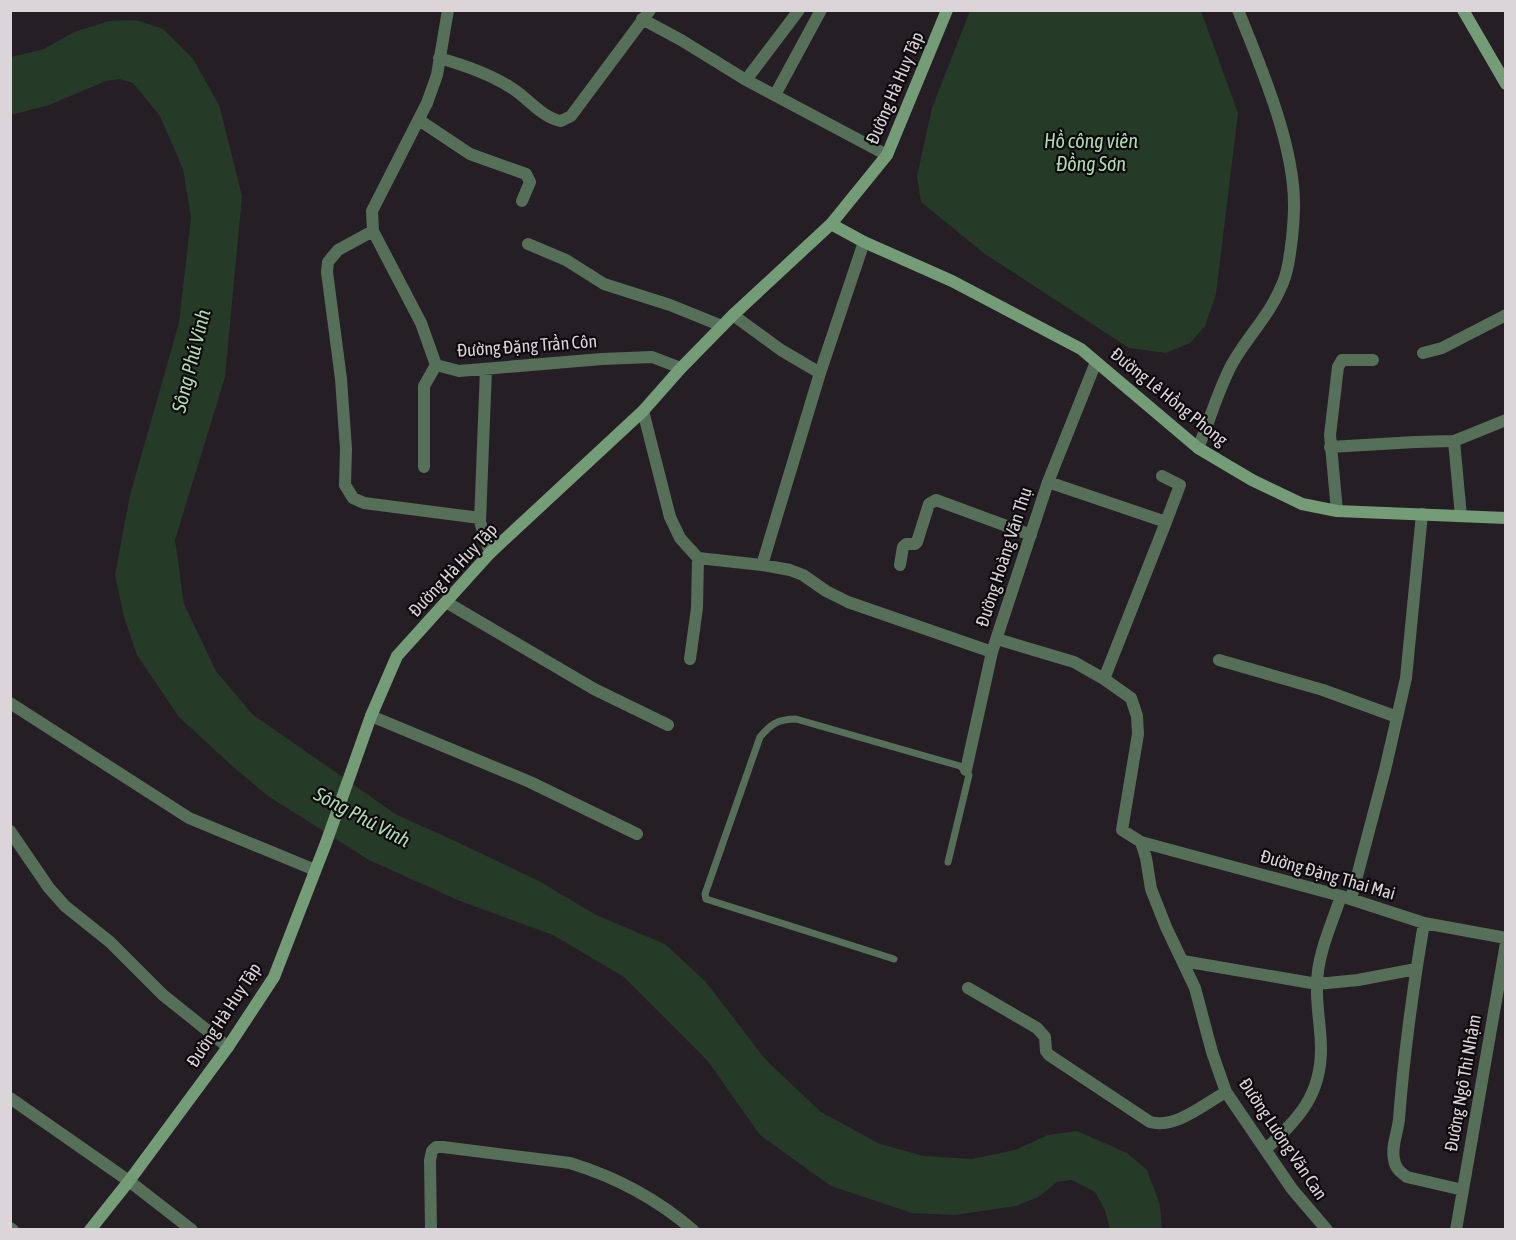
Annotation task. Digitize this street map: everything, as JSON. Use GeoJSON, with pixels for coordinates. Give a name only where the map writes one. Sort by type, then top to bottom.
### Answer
{"type":"FeatureCollection","features":[{"type":"Feature","properties":{"kind":"main road","name":"Đường Hà Huy Tập"},"geometry":{"type":"LineString","coordinates":[[90,1230],[228,1047],[274,977],[326,843],[371,716],[397,656],[490,554],[643,411],[733,315],[831,224],[887,155],[947,10]]}},
{"type":"Feature","properties":{"kind":"main road"},"geometry":{"type":"LineString","coordinates":[[1463,10],[1506,84]]}},
{"type":"Feature","properties":{"kind":"main road","name":"Đường Lê Hồng Phong"},"geometry":{"type":"LineString","coordinates":[[831,224],[864,242],[952,281],[1081,349],[1198,448],[1252,480],[1302,504],[1337,511],[1506,518]]}},
{"type":"Feature","properties":{"kind":"street"},"geometry":{"type":"LineString","coordinates":[[448,10],[437,75],[419,120],[372,211],[373,231],[338,250],[328,262],[327,272],[341,379],[346,449],[345,485],[353,498],[364,503],[480,518]]}},
{"type":"Feature","properties":{"kind":"street"},"geometry":{"type":"LineString","coordinates":[[746,80],[800,10]]}},
{"type":"Feature","properties":{"kind":"street"},"geometry":{"type":"LineString","coordinates":[[775,95],[821,10]]}},
{"type":"Feature","properties":{"kind":"street"},"geometry":{"type":"LineString","coordinates":[[1198,448],[1224,381],[1234,362],[1266,317],[1282,285],[1291,250],[1294,198],[1283,136],[1263,70],[1238,10]]}},
{"type":"Feature","properties":{"kind":"street"},"geometry":{"type":"LineString","coordinates":[[439,58],[480,72],[508,86],[546,114],[561,121],[571,116],[645,14],[681,40],[746,80],[887,155]]}},
{"type":"Feature","properties":{"kind":"street"},"geometry":{"type":"LineString","coordinates":[[419,120],[470,154],[526,174],[530,182],[522,201]]}},
{"type":"Feature","properties":{"kind":"street","name":"Đường Đặng Trần Côn"},"geometry":{"type":"LineString","coordinates":[[373,231],[421,324],[436,365],[459,371],[652,357],[681,368]]}},
{"type":"Feature","properties":{"kind":"street"},"geometry":{"type":"LineString","coordinates":[[762,565],[820,374],[864,242]]}},
{"type":"Feature","properties":{"kind":"street"},"geometry":{"type":"LineString","coordinates":[[528,244],[566,260],[604,284],[670,305],[722,326]]}},
{"type":"Feature","properties":{"kind":"street"},"geometry":{"type":"LineString","coordinates":[[733,315],[781,350],[820,374]]}},
{"type":"Feature","properties":{"kind":"street"},"geometry":{"type":"LineString","coordinates":[[1423,352],[1442,348],[1506,315]]}},
{"type":"Feature","properties":{"kind":"street"},"geometry":{"type":"LineString","coordinates":[[1337,511],[1330,447],[1332,415],[1341,360],[1373,360]]}},
{"type":"Feature","properties":{"kind":"street","name":"Đường Hoàng Văn Thụ"},"geometry":{"type":"LineString","coordinates":[[966,770],[992,652],[1048,482],[1096,362]]}},
{"type":"Feature","properties":{"kind":"street"},"geometry":{"type":"LineString","coordinates":[[424,467],[424,386],[436,365]]}},
{"type":"Feature","properties":{"kind":"street"},"geometry":{"type":"LineString","coordinates":[[486,369],[480,518],[482,533],[490,554]]}},
{"type":"Feature","properties":{"kind":"street"},"geometry":{"type":"LineString","coordinates":[[643,411],[670,517],[680,538],[698,558],[790,570],[848,602],[992,652]]}},
{"type":"Feature","properties":{"kind":"street"},"geometry":{"type":"LineString","coordinates":[[1330,447],[1454,441],[1506,420]]}},
{"type":"Feature","properties":{"kind":"street"},"geometry":{"type":"LineString","coordinates":[[1454,441],[1461,516]]}},
{"type":"Feature","properties":{"kind":"street"},"geometry":{"type":"LineString","coordinates":[[1104,679],[1180,485],[1162,476]]}},
{"type":"Feature","properties":{"kind":"street"},"geometry":{"type":"LineString","coordinates":[[1048,482],[1166,522]]}},
{"type":"Feature","properties":{"kind":"street"},"geometry":{"type":"LineString","coordinates":[[900,564],[903,547],[906,544],[917,542],[929,504],[936,500],[1031,535]]}},
{"type":"Feature","properties":{"kind":"street"},"geometry":{"type":"LineString","coordinates":[[1266,1149],[1290,1127],[1305,1109],[1318,1078],[1321,1049],[1317,984],[1320,958],[1346,898],[1406,678],[1422,514]]}},
{"type":"Feature","properties":{"kind":"street"},"geometry":{"type":"LineString","coordinates":[[690,659],[697,608],[698,558]]}},
{"type":"Feature","properties":{"kind":"street"},"geometry":{"type":"LineString","coordinates":[[446,602],[594,689],[668,725]]}},
{"type":"Feature","properties":{"kind":"street","name":"Đường Lương Văn Can"},"geometry":{"type":"LineString","coordinates":[[997,639],[1074,662],[1131,698],[1137,716],[1137,734],[1122,830],[1141,842],[1151,889],[1195,988],[1212,1052],[1226,1092],[1292,1189],[1327,1230]]}},
{"type":"Feature","properties":{"kind":"street"},"geometry":{"type":"LineString","coordinates":[[1219,660],[1323,690],[1397,717]]}},
{"type":"Feature","properties":{"kind":"street"},"geometry":{"type":"LineString","coordinates":[[10,703],[189,818],[315,870]]}},
{"type":"Feature","properties":{"kind":"street"},"geometry":{"type":"LineString","coordinates":[[371,716],[530,782],[637,834]]}},
{"type":"Feature","properties":{"kind":"street"},"geometry":{"type":"LineString","coordinates":[[10,831],[49,888],[65,906],[110,942],[163,995],[228,1047]]}},
{"type":"Feature","properties":{"kind":"street","name":"Đường Đặng Thai Mai"},"geometry":{"type":"LineString","coordinates":[[1141,842],[1346,898],[1424,923],[1506,938]]}},
{"type":"Feature","properties":{"kind":"street"},"geometry":{"type":"LineString","coordinates":[[1424,923],[1403,1065],[1394,1161],[1400,1172],[1407,1177],[1463,1190]]}},
{"type":"Feature","properties":{"kind":"street","name":"Đường Ngô Thì Nhậm"},"geometry":{"type":"LineString","coordinates":[[1456,1230],[1506,943]]}},
{"type":"Feature","properties":{"kind":"street"},"geometry":{"type":"LineString","coordinates":[[1183,961],[1317,984],[1358,980],[1416,969]]}},
{"type":"Feature","properties":{"kind":"street"},"geometry":{"type":"LineString","coordinates":[[968,988],[1037,1028],[1045,1037],[1046,1051],[1049,1055],[1150,1122],[1168,1123],[1226,1092]]}},
{"type":"Feature","properties":{"kind":"street"},"geometry":{"type":"LineString","coordinates":[[10,1098],[129,1180],[192,1230]]}},
{"type":"Feature","properties":{"kind":"street"},"geometry":{"type":"LineString","coordinates":[[431,1230],[429,1160],[436,1147],[443,1147],[570,1163],[589,1169],[641,1193],[672,1212],[693,1230]]}},
{"type":"Feature","properties":{"kind":"lane"},"geometry":{"type":"LineString","coordinates":[[894,959],[706,899],[705,894],[760,737],[772,723],[782,719],[796,719],[960,766],[969,775],[948,862]]}},
{"type":"Feature","properties":{"kind":"water","name":"Hồ công viên Đồng Sơn"},"geometry":{"type":"Polygon","coordinates":[[[970,11],[1201,11],[1238,113],[1216,294],[1205,326],[1190,343],[1166,353],[1129,348],[985,254],[921,202],[917,176],[932,108],[970,11]]]}},
{"type":"Feature","properties":{"kind":"water","name":"Sông Phú Vinh"},"geometry":{"type":"Polygon","coordinates":[[[136,20],[163,29],[193,59],[219,105],[242,196],[225,377],[175,540],[184,604],[216,671],[252,714],[397,815],[539,881],[596,915],[665,944],[705,981],[766,1060],[821,1112],[880,1144],[924,1156],[972,1159],[1015,1150],[1048,1135],[1077,1131],[1127,1153],[1147,1170],[1160,1205],[1162,1229],[1110,1229],[1105,1210],[1095,1192],[1072,1180],[1057,1182],[1038,1197],[1016,1206],[955,1215],[912,1213],[831,1186],[760,1135],[707,1060],[624,977],[553,935],[460,901],[369,860],[268,796],[179,717],[137,655],[124,617],[115,575],[130,495],[179,323],[191,218],[183,169],[160,116],[133,83],[119,79],[106,81],[49,105],[11,115],[11,57],[44,49],[74,32],[109,21],[136,20]]]}}]}
